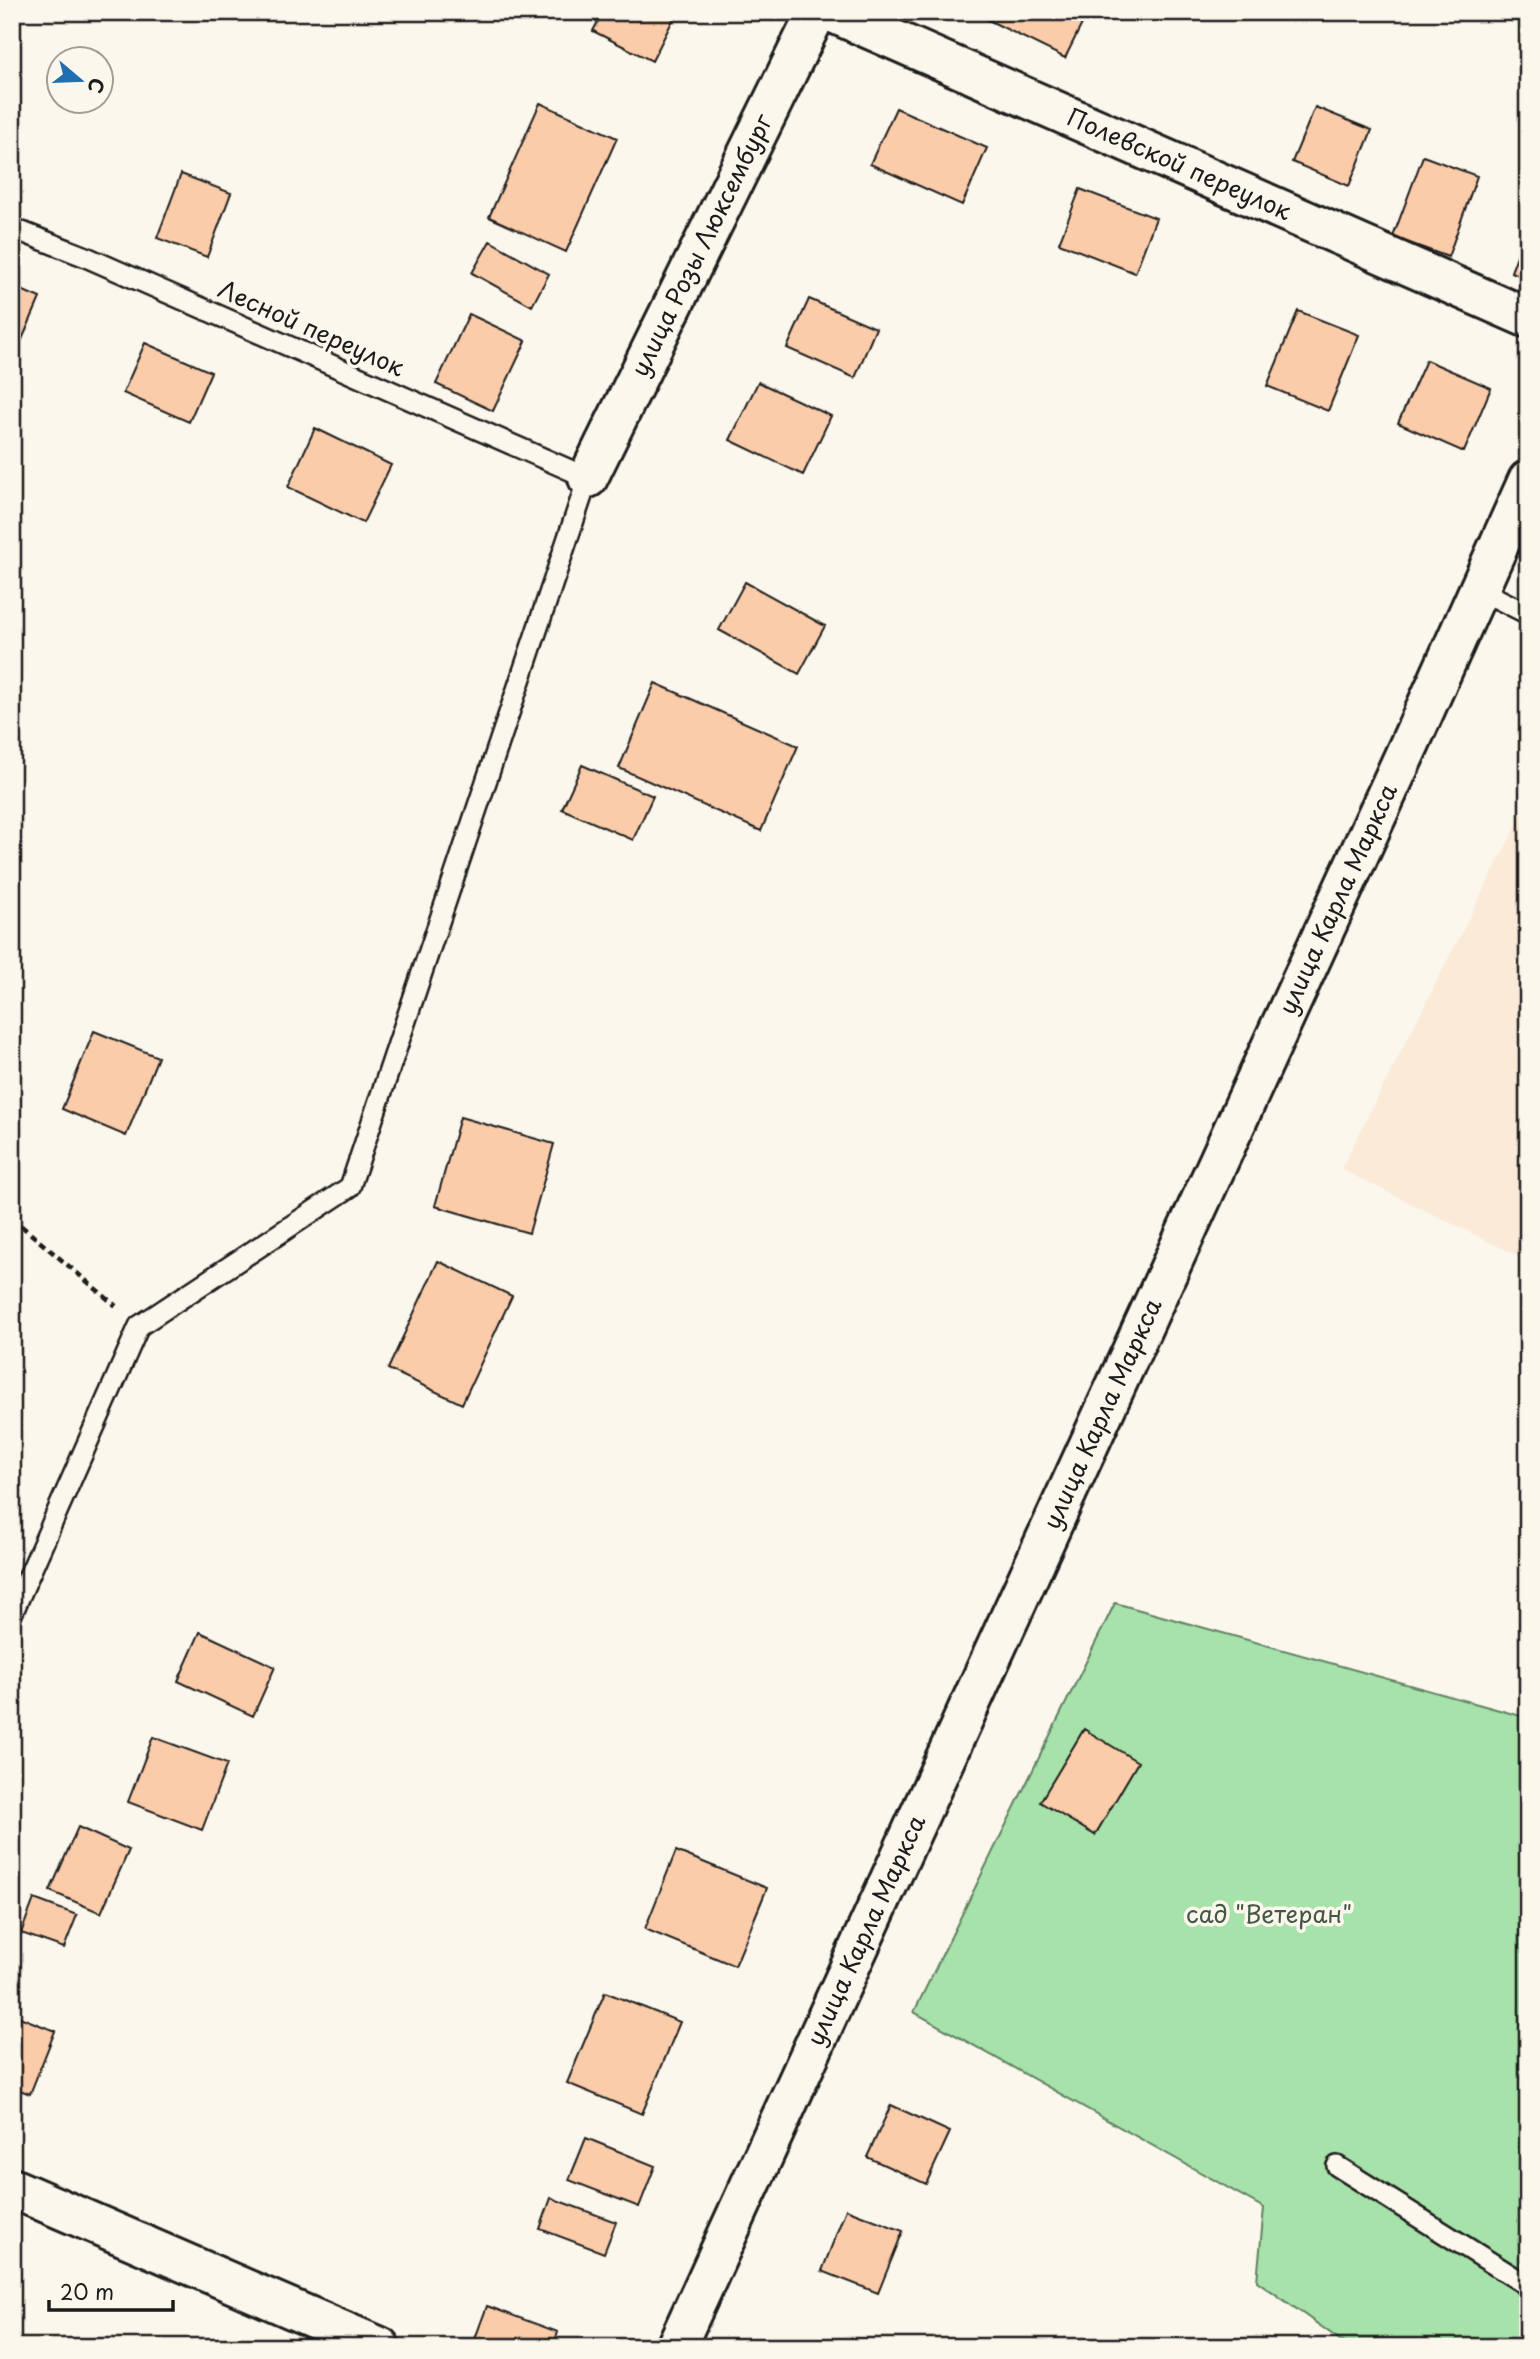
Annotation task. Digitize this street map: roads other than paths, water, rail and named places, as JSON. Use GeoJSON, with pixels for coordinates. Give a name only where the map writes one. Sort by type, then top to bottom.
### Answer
{"type":"FeatureCollection","features":[{"type":"Feature","properties":{"kind":"street","name":"улица Розы Люксембург"},"geometry":{"type":"LineString","coordinates":[[588,478],[817,12]]}},
{"type":"Feature","properties":{"kind":"street","name":"Полевской переулок"},"geometry":{"type":"LineString","coordinates":[[831,12],[1528,318]]}},
{"type":"Feature","properties":{"kind":"street","name":"улица Карла Маркса"},"geometry":{"type":"LineString","coordinates":[[676,2347],[1528,480]]}},
{"type":"Feature","properties":{"kind":"street"},"geometry":{"type":"LineString","coordinates":[[12,2188],[380,2347]]}},
{"type":"Feature","properties":{"kind":"lane","name":"Лесной переулок"},"geometry":{"type":"LineString","coordinates":[[12,228],[86,257],[588,478]]}},
{"type":"Feature","properties":{"kind":"lane"},"geometry":{"type":"LineString","coordinates":[[12,1614],[139,1326],[350,1187],[588,478]]}},
{"type":"Feature","properties":{"kind":"lane"},"geometry":{"type":"LineString","coordinates":[[1478,589],[1528,614]]}},
{"type":"Feature","properties":{"kind":"lane"},"geometry":{"type":"LineString","coordinates":[[1338,2166],[1528,2286]]}},
{"type":"Feature","properties":{"kind":"park label","name":"сад \"Ветеран\""},"geometry":{"type":"Point","coordinates":[1269,1915]}}]}
